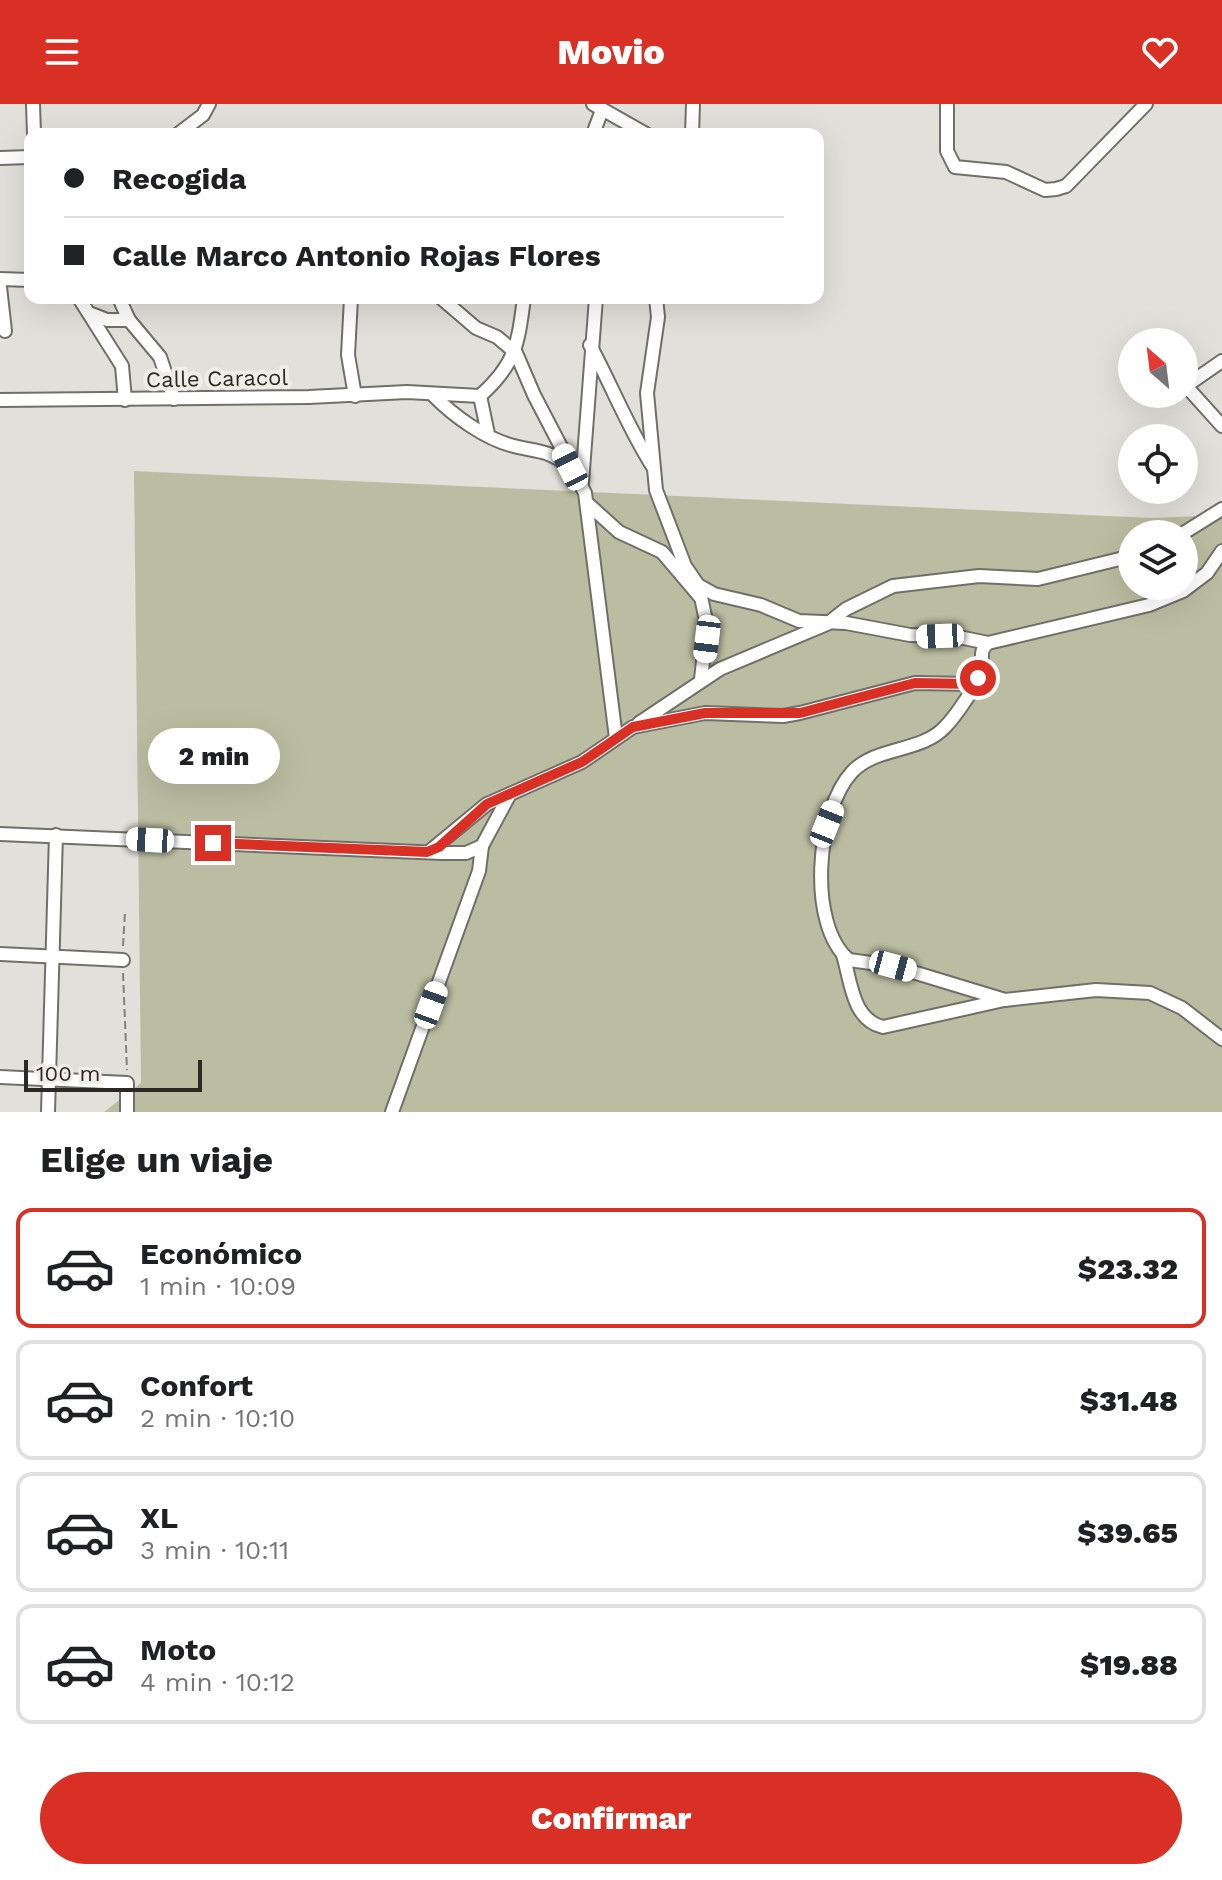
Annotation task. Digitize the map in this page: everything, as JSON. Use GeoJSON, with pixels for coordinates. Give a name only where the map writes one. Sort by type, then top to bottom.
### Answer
{"type":"FeatureCollection","features":[{"type":"Feature","properties":{"kind":"street"},"geometry":{"type":"LineString","coordinates":[[33,104],[34,128]]}},
{"type":"Feature","properties":{"kind":"street"},"geometry":{"type":"LineString","coordinates":[[186,128],[203,115],[209,104]]}},
{"type":"Feature","properties":{"kind":"street"},"geometry":{"type":"LineString","coordinates":[[692,128],[693,104]]}},
{"type":"Feature","properties":{"kind":"street"},"geometry":{"type":"LineString","coordinates":[[947,104],[947,151],[955,167],[1006,172],[1045,190],[1066,186],[1146,104]]}},
{"type":"Feature","properties":{"kind":"street"},"geometry":{"type":"LineString","coordinates":[[594,128],[598,107],[635,128]]}},
{"type":"Feature","properties":{"kind":"street"},"geometry":{"type":"LineString","coordinates":[[0,158],[24,157]]}},
{"type":"Feature","properties":{"kind":"street"},"geometry":{"type":"LineString","coordinates":[[0,279],[24,280]]}},
{"type":"Feature","properties":{"kind":"street"},"geometry":{"type":"LineString","coordinates":[[0,287],[5,331]]}},
{"type":"Feature","properties":{"kind":"street"},"geometry":{"type":"LineString","coordinates":[[83,304],[122,366],[125,400]]}},
{"type":"Feature","properties":{"kind":"street"},"geometry":{"type":"LineString","coordinates":[[122,304],[129,320],[160,357],[174,399]]}},
{"type":"Feature","properties":{"kind":"street"},"geometry":{"type":"LineString","coordinates":[[351,304],[348,355],[355,396]]}},
{"type":"Feature","properties":{"kind":"street"},"geometry":{"type":"LineString","coordinates":[[448,304],[476,328],[497,337],[516,353],[582,486],[587,503],[616,738]]}},
{"type":"Feature","properties":{"kind":"street"},"geometry":{"type":"LineString","coordinates":[[488,434],[480,396],[500,378],[516,353],[523,304]]}},
{"type":"Feature","properties":{"kind":"street"},"geometry":{"type":"LineString","coordinates":[[582,486],[595,304]]}},
{"type":"Feature","properties":{"kind":"street"},"geometry":{"type":"LineString","coordinates":[[657,304],[658,317],[647,393],[656,490],[685,566],[698,585],[707,639],[701,679]]}},
{"type":"Feature","properties":{"kind":"street"},"geometry":{"type":"LineString","coordinates":[[89,313],[107,320],[129,320]]}},
{"type":"Feature","properties":{"kind":"street"},"geometry":{"type":"LineString","coordinates":[[590,345],[621,403],[633,436],[654,468]]}},
{"type":"Feature","properties":{"kind":"street"},"geometry":{"type":"LineString","coordinates":[[1222,361],[1186,386],[1222,426]]}},
{"type":"Feature","properties":{"kind":"street","name":"Calle Caracol"},"geometry":{"type":"LineString","coordinates":[[0,400],[355,396],[407,392],[434,396],[480,396]]}},
{"type":"Feature","properties":{"kind":"street"},"geometry":{"type":"LineString","coordinates":[[434,396],[450,413],[488,434],[510,445],[545,450],[570,467]]}},
{"type":"Feature","properties":{"kind":"street"},"geometry":{"type":"LineString","coordinates":[[587,503],[619,532],[662,552],[701,598]]}},
{"type":"Feature","properties":{"kind":"street"},"geometry":{"type":"LineString","coordinates":[[1198,524],[1222,509]]}},
{"type":"Feature","properties":{"kind":"street"},"geometry":{"type":"LineString","coordinates":[[698,585],[714,594],[761,605],[799,621],[846,623],[910,635],[954,636],[988,643],[1149,605],[1183,591],[1207,573],[1222,551]]}},
{"type":"Feature","properties":{"kind":"street"},"geometry":{"type":"LineString","coordinates":[[427,852],[439,847],[487,804],[582,762],[701,679],[827,624],[846,609],[893,586],[979,576],[1038,579],[1118,559]]}},
{"type":"Feature","properties":{"kind":"street"},"geometry":{"type":"LineString","coordinates":[[988,643],[982,650],[981,672],[944,728],[926,741],[870,760],[852,771],[827,824],[822,849],[825,925],[843,955],[859,1011],[872,1024],[883,1027],[1005,1000],[1076,991],[1125,990],[1150,993],[1182,1008],[1222,1039]]}},
{"type":"Feature","properties":{"kind":"street"},"geometry":{"type":"LineString","coordinates":[[633,727],[705,713],[775,716],[800,713],[915,683],[973,684]]}},
{"type":"Feature","properties":{"kind":"street"},"geometry":{"type":"LineString","coordinates":[[392,1112],[479,871],[482,846],[510,794]]}},
{"type":"Feature","properties":{"kind":"street"},"geometry":{"type":"LineString","coordinates":[[0,834],[466,853],[482,846]]}},
{"type":"Feature","properties":{"kind":"street"},"geometry":{"type":"LineString","coordinates":[[48,1112],[55,956],[56,835]]}},
{"type":"Feature","properties":{"kind":"street"},"geometry":{"type":"LineString","coordinates":[[0,954],[123,960]]}},
{"type":"Feature","properties":{"kind":"street"},"geometry":{"type":"LineString","coordinates":[[843,955],[857,963],[893,966],[1005,1000]]}},
{"type":"Feature","properties":{"kind":"street"},"geometry":{"type":"LineString","coordinates":[[0,1077],[127,1083],[127,1112]]}},
{"type":"Feature","properties":{"kind":"path"},"geometry":{"type":"LineString","coordinates":[[125,912],[123,960],[127,1083]]}},
{"type":"Feature","properties":{"kind":"green space"},"geometry":{"type":"Polygon","coordinates":[[[134,471],[1152,518],[1222,515],[1222,1112],[104,1112],[141,1083],[134,471]]]}},
{"type":"Feature","properties":{"kind":"route"},"geometry":{"type":"LineString","coordinates":[[213,843],[427,852],[439,847],[487,804],[582,762],[633,727],[705,713],[783,716],[915,683],[973,684],[978,678]]}}]}
